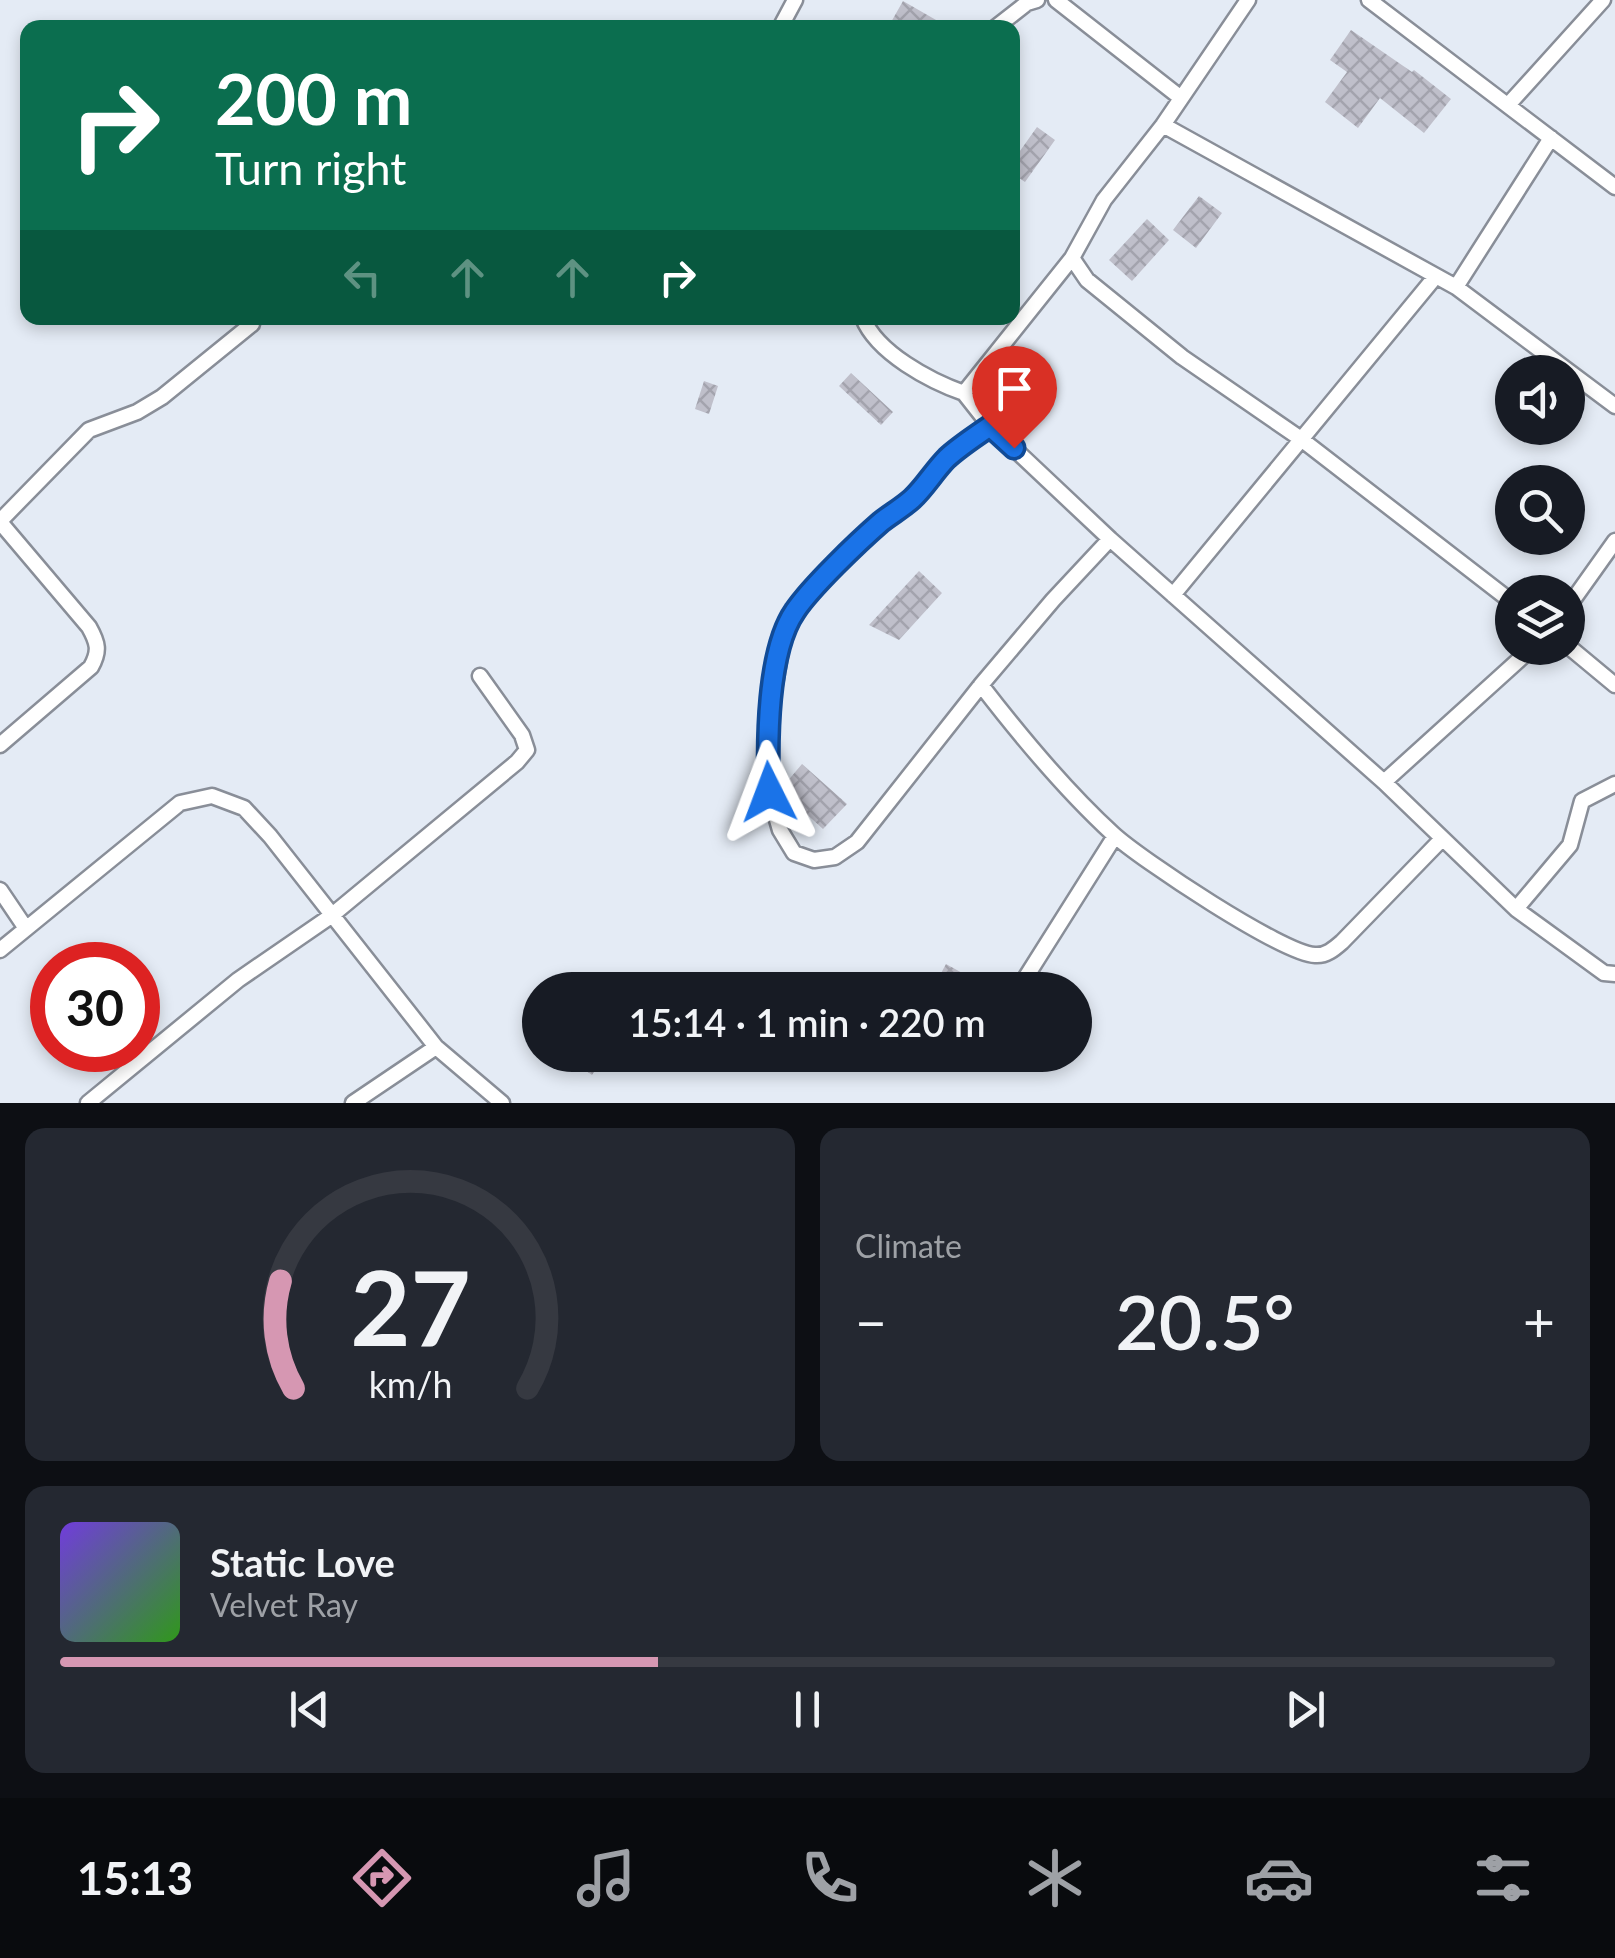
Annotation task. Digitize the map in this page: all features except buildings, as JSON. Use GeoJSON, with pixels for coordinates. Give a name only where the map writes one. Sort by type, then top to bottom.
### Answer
{"type":"FeatureCollection","features":[{"type":"Feature","properties":{"kind":"street"},"geometry":{"type":"LineString","coordinates":[[1005,20],[1027,3],[1038,0]]}},
{"type":"Feature","properties":{"kind":"street"},"geometry":{"type":"LineString","coordinates":[[1056,0],[1180,98]]}},
{"type":"Feature","properties":{"kind":"street"},"geometry":{"type":"LineString","coordinates":[[1020,323],[1072,258],[1104,200],[1163,126],[1248,0]]}},
{"type":"Feature","properties":{"kind":"street"},"geometry":{"type":"LineString","coordinates":[[1369,0],[1615,186]]}},
{"type":"Feature","properties":{"kind":"street"},"geometry":{"type":"LineString","coordinates":[[1508,106],[1603,0]]}},
{"type":"Feature","properties":{"kind":"street"},"geometry":{"type":"LineString","coordinates":[[1163,126],[1456,287],[1615,406]]}},
{"type":"Feature","properties":{"kind":"street"},"geometry":{"type":"LineString","coordinates":[[1456,287],[1551,138]]}},
{"type":"Feature","properties":{"kind":"street"},"geometry":{"type":"LineString","coordinates":[[1072,258],[1088,280],[1182,357],[1301,439],[1495,589]]}},
{"type":"Feature","properties":{"kind":"street"},"geometry":{"type":"LineString","coordinates":[[1173,595],[1436,276]]}},
{"type":"Feature","properties":{"kind":"street"},"geometry":{"type":"LineString","coordinates":[[0,745],[91,666],[98,654],[98,641],[0,522],[90,430],[137,412],[162,397],[251,325]]}},
{"type":"Feature","properties":{"kind":"street"},"geometry":{"type":"LineString","coordinates":[[865,325],[901,361],[936,383],[964,393],[990,426],[1110,540],[1384,782],[1516,909],[1604,973],[1615,974]]}},
{"type":"Feature","properties":{"kind":"street"},"geometry":{"type":"LineString","coordinates":[[964,393],[1018,325]]}},
{"type":"Feature","properties":{"kind":"street"},"geometry":{"type":"LineString","coordinates":[[990,426],[945,460],[913,498],[878,525],[796,608],[785,627],[766,735],[769,792],[780,830],[794,853],[814,860],[835,857],[856,842],[1052,600],[1110,540]]}},
{"type":"Feature","properties":{"kind":"street"},"geometry":{"type":"LineString","coordinates":[[1585,583],[1615,541]]}},
{"type":"Feature","properties":{"kind":"street"},"geometry":{"type":"LineString","coordinates":[[1585,660],[1615,685]]}},
{"type":"Feature","properties":{"kind":"street"},"geometry":{"type":"LineString","coordinates":[[1384,782],[1513,665]]}},
{"type":"Feature","properties":{"kind":"street"},"geometry":{"type":"LineString","coordinates":[[88,1103],[238,980],[331,916],[517,762],[527,750],[522,735],[480,676]]}},
{"type":"Feature","properties":{"kind":"street"},"geometry":{"type":"LineString","coordinates":[[981,685],[1017,732],[1115,836],[1226,912],[1313,956],[1326,954],[1342,942],[1441,840]]}},
{"type":"Feature","properties":{"kind":"street"},"geometry":{"type":"LineString","coordinates":[[1516,909],[1570,845],[1582,800],[1615,784]]}},
{"type":"Feature","properties":{"kind":"street"},"geometry":{"type":"LineString","coordinates":[[0,950],[180,803],[212,796],[244,808],[436,1047],[502,1103]]}},
{"type":"Feature","properties":{"kind":"street"},"geometry":{"type":"LineString","coordinates":[[1029,972],[1115,836]]}},
{"type":"Feature","properties":{"kind":"street"},"geometry":{"type":"LineString","coordinates":[[0,890],[25,926]]}},
{"type":"Feature","properties":{"kind":"street"},"geometry":{"type":"LineString","coordinates":[[353,1103],[436,1047]]}},
{"type":"Feature","properties":{"kind":"route"},"geometry":{"type":"LineString","coordinates":[[769,792],[766,735],[780,646],[796,608],[878,525],[913,498],[945,460],[973,438],[990,426],[1014,448]]}}]}
